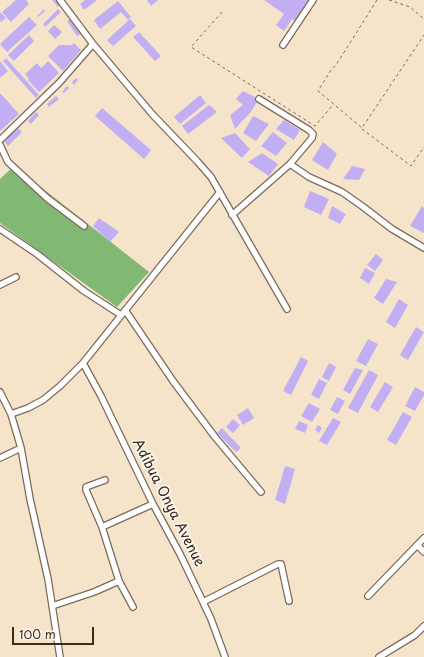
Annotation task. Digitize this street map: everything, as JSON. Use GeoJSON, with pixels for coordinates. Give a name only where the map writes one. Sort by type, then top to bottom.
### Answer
{"type":"FeatureCollection","features":[{"type":"Feature","properties":{"kind":"street"},"geometry":{"type":"LineString","coordinates":[[60,0],[93,44],[153,115],[198,161],[211,177],[288,309]]}},
{"type":"Feature","properties":{"kind":"street"},"geometry":{"type":"LineString","coordinates":[[283,45],[313,0]]}},
{"type":"Feature","properties":{"kind":"street"},"geometry":{"type":"LineString","coordinates":[[0,140],[59,83],[93,44]]}},
{"type":"Feature","properties":{"kind":"street"},"geometry":{"type":"LineString","coordinates":[[232,215],[290,164],[312,138],[313,134],[259,98]]}},
{"type":"Feature","properties":{"kind":"street"},"geometry":{"type":"LineString","coordinates":[[0,145],[8,162],[47,198],[84,226]]}},
{"type":"Feature","properties":{"kind":"street"},"geometry":{"type":"LineString","coordinates":[[290,164],[309,176],[342,192],[392,229],[424,248]]}},
{"type":"Feature","properties":{"kind":"street"},"geometry":{"type":"LineString","coordinates":[[12,414],[43,400],[60,386],[83,363],[177,248],[220,192]]}},
{"type":"Feature","properties":{"kind":"street"},"geometry":{"type":"LineString","coordinates":[[0,229],[37,254],[84,291],[123,313],[215,437],[261,492]]}},
{"type":"Feature","properties":{"kind":"street"},"geometry":{"type":"LineString","coordinates":[[0,285],[16,277]]}},
{"type":"Feature","properties":{"kind":"street","name":"Adibua Onya Avenue"},"geometry":{"type":"LineString","coordinates":[[83,363],[101,396],[153,504],[212,619],[223,657]]}},
{"type":"Feature","properties":{"kind":"street"},"geometry":{"type":"LineString","coordinates":[[0,392],[12,414],[21,448],[30,499],[48,579],[60,657]]}},
{"type":"Feature","properties":{"kind":"street"},"geometry":{"type":"LineString","coordinates":[[0,458],[21,448]]}},
{"type":"Feature","properties":{"kind":"street"},"geometry":{"type":"LineString","coordinates":[[105,480],[86,487],[86,490],[102,527],[119,581],[133,607]]}},
{"type":"Feature","properties":{"kind":"street"},"geometry":{"type":"LineString","coordinates":[[102,527],[153,504]]}},
{"type":"Feature","properties":{"kind":"street"},"geometry":{"type":"LineString","coordinates":[[368,596],[424,538]]}},
{"type":"Feature","properties":{"kind":"street"},"geometry":{"type":"LineString","coordinates":[[417,545],[424,552]]}},
{"type":"Feature","properties":{"kind":"street"},"geometry":{"type":"LineString","coordinates":[[203,602],[280,564],[289,601]]}},
{"type":"Feature","properties":{"kind":"street"},"geometry":{"type":"LineString","coordinates":[[52,606],[94,592],[119,581]]}},
{"type":"Feature","properties":{"kind":"street"},"geometry":{"type":"LineString","coordinates":[[379,657],[415,635],[424,626]]}},
{"type":"Feature","properties":{"kind":"path"},"geometry":{"type":"LineString","coordinates":[[377,0],[318,91],[411,166],[424,147]]}},
{"type":"Feature","properties":{"kind":"path"},"geometry":{"type":"LineString","coordinates":[[388,0],[410,7],[424,20]]}},
{"type":"Feature","properties":{"kind":"path"},"geometry":{"type":"LineString","coordinates":[[222,12],[191,47],[315,126],[333,104]]}},
{"type":"Feature","properties":{"kind":"path"},"geometry":{"type":"LineString","coordinates":[[362,128],[424,35]]}},
{"type":"Feature","properties":{"kind":"green space"},"geometry":{"type":"Polygon","coordinates":[[[14,166],[149,272],[117,307],[0,223],[0,179],[14,166]]]}},
{"type":"Feature","properties":{"kind":"building"},"geometry":{"type":"Polygon","coordinates":[[[16,0],[26,0],[29,4],[11,22],[2,12],[16,0]]]}},
{"type":"Feature","properties":{"kind":"building"},"geometry":{"type":"Polygon","coordinates":[[[52,0],[56,0],[61,5],[58,7],[52,0]]]}},
{"type":"Feature","properties":{"kind":"building"},"geometry":{"type":"Polygon","coordinates":[[[85,0],[97,0],[84,10],[80,4],[85,0]]]}},
{"type":"Feature","properties":{"kind":"building"},"geometry":{"type":"Polygon","coordinates":[[[147,0],[158,0],[151,6],[147,0]]]}},
{"type":"Feature","properties":{"kind":"building"},"geometry":{"type":"Polygon","coordinates":[[[264,0],[311,0],[296,22],[292,19],[284,31],[276,25],[284,14],[264,0]]]}},
{"type":"Feature","properties":{"kind":"building"},"geometry":{"type":"Polygon","coordinates":[[[118,1],[131,17],[128,20],[121,12],[100,29],[94,20],[118,1]]]}},
{"type":"Feature","properties":{"kind":"building"},"geometry":{"type":"Polygon","coordinates":[[[44,9],[45,11],[38,17],[37,16],[44,9]]]}},
{"type":"Feature","properties":{"kind":"building"},"geometry":{"type":"Polygon","coordinates":[[[58,9],[61,12],[45,27],[43,24],[58,9]]]}},
{"type":"Feature","properties":{"kind":"building"},"geometry":{"type":"Polygon","coordinates":[[[0,12],[6,18],[1,22],[0,21],[0,12]]]}},
{"type":"Feature","properties":{"kind":"building"},"geometry":{"type":"Polygon","coordinates":[[[29,17],[37,25],[7,52],[0,44],[29,17]]]}},
{"type":"Feature","properties":{"kind":"building"},"geometry":{"type":"Polygon","coordinates":[[[70,19],[81,34],[77,36],[67,21],[70,19]]]}},
{"type":"Feature","properties":{"kind":"building"},"geometry":{"type":"Polygon","coordinates":[[[130,19],[136,26],[113,46],[107,40],[130,19]]]}},
{"type":"Feature","properties":{"kind":"building"},"geometry":{"type":"Polygon","coordinates":[[[54,25],[62,32],[55,39],[48,31],[54,25]]]}},
{"type":"Feature","properties":{"kind":"building"},"geometry":{"type":"Polygon","coordinates":[[[139,32],[161,56],[155,61],[133,37],[139,32]]]}},
{"type":"Feature","properties":{"kind":"building"},"geometry":{"type":"Polygon","coordinates":[[[29,35],[34,41],[14,61],[8,55],[29,35]]]}},
{"type":"Feature","properties":{"kind":"building"},"geometry":{"type":"Polygon","coordinates":[[[74,43],[81,50],[63,71],[48,56],[59,45],[72,45],[74,43]]]}},
{"type":"Feature","properties":{"kind":"building"},"geometry":{"type":"Polygon","coordinates":[[[6,58],[39,95],[36,98],[3,61],[6,58]]]}},
{"type":"Feature","properties":{"kind":"building"},"geometry":{"type":"Polygon","coordinates":[[[0,61],[8,71],[0,78],[0,61]]]}},
{"type":"Feature","properties":{"kind":"building"},"geometry":{"type":"Polygon","coordinates":[[[48,61],[59,73],[39,92],[28,80],[29,79],[25,74],[37,63],[41,68],[48,61]]]}},
{"type":"Feature","properties":{"kind":"building"},"geometry":{"type":"Polygon","coordinates":[[[76,78],[78,80],[74,85],[72,82],[76,78]]]}},
{"type":"Feature","properties":{"kind":"building"},"geometry":{"type":"Polygon","coordinates":[[[67,86],[69,88],[64,93],[62,92],[67,86]]]}},
{"type":"Feature","properties":{"kind":"building"},"geometry":{"type":"Polygon","coordinates":[[[243,91],[259,99],[250,113],[235,129],[230,115],[243,105],[236,99],[243,91]]]}},
{"type":"Feature","properties":{"kind":"building"},"geometry":{"type":"Polygon","coordinates":[[[0,93],[19,114],[0,131],[0,93]]]}},
{"type":"Feature","properties":{"kind":"building"},"geometry":{"type":"Polygon","coordinates":[[[200,95],[206,103],[180,124],[174,117],[200,95]]]}},
{"type":"Feature","properties":{"kind":"building"},"geometry":{"type":"Polygon","coordinates":[[[56,96],[59,99],[49,107],[47,104],[56,96]]]}},
{"type":"Feature","properties":{"kind":"building"},"geometry":{"type":"Polygon","coordinates":[[[209,105],[217,112],[188,134],[182,126],[209,105]]]}},
{"type":"Feature","properties":{"kind":"building"},"geometry":{"type":"Polygon","coordinates":[[[102,108],[151,150],[144,159],[95,116],[102,108]]]}},
{"type":"Feature","properties":{"kind":"building"},"geometry":{"type":"Polygon","coordinates":[[[36,112],[39,115],[31,124],[28,121],[36,112]]]}},
{"type":"Feature","properties":{"kind":"building"},"geometry":{"type":"Polygon","coordinates":[[[253,116],[269,124],[256,141],[243,133],[253,116]]]}},
{"type":"Feature","properties":{"kind":"building"},"geometry":{"type":"Polygon","coordinates":[[[284,120],[300,130],[294,140],[276,129],[284,120]]]}},
{"type":"Feature","properties":{"kind":"building"},"geometry":{"type":"Polygon","coordinates":[[[18,128],[22,132],[8,146],[4,141],[18,128]]]}},
{"type":"Feature","properties":{"kind":"building"},"geometry":{"type":"Polygon","coordinates":[[[273,132],[287,143],[276,156],[261,146],[273,132]]]}},
{"type":"Feature","properties":{"kind":"building"},"geometry":{"type":"Polygon","coordinates":[[[235,133],[250,149],[242,158],[221,138],[235,133]]]}},
{"type":"Feature","properties":{"kind":"building"},"geometry":{"type":"Polygon","coordinates":[[[323,142],[337,154],[328,170],[312,160],[323,142]]]}},
{"type":"Feature","properties":{"kind":"building"},"geometry":{"type":"Polygon","coordinates":[[[262,153],[278,164],[269,176],[248,162],[262,153]]]}},
{"type":"Feature","properties":{"kind":"building"},"geometry":{"type":"Polygon","coordinates":[[[352,166],[365,169],[359,180],[343,179],[352,166]]]}},
{"type":"Feature","properties":{"kind":"building"},"geometry":{"type":"Polygon","coordinates":[[[310,191],[329,199],[321,215],[304,207],[310,191]]]}},
{"type":"Feature","properties":{"kind":"building"},"geometry":{"type":"Polygon","coordinates":[[[332,206],[346,214],[340,224],[328,218],[332,206]]]}},
{"type":"Feature","properties":{"kind":"building"},"geometry":{"type":"Polygon","coordinates":[[[422,206],[424,208],[424,233],[410,226],[422,206]]]}},
{"type":"Feature","properties":{"kind":"building"},"geometry":{"type":"Polygon","coordinates":[[[99,218],[119,232],[110,242],[93,226],[99,218]]]}},
{"type":"Feature","properties":{"kind":"building"},"geometry":{"type":"Polygon","coordinates":[[[376,254],[383,260],[375,271],[367,265],[376,254]]]}},
{"type":"Feature","properties":{"kind":"building"},"geometry":{"type":"Polygon","coordinates":[[[365,268],[375,273],[369,284],[360,278],[365,268]]]}},
{"type":"Feature","properties":{"kind":"building"},"geometry":{"type":"Polygon","coordinates":[[[386,279],[397,282],[383,304],[374,298],[386,279]]]}},
{"type":"Feature","properties":{"kind":"building"},"geometry":{"type":"Polygon","coordinates":[[[399,299],[408,305],[395,328],[386,322],[399,299]]]}},
{"type":"Feature","properties":{"kind":"building"},"geometry":{"type":"Polygon","coordinates":[[[416,327],[424,332],[408,360],[400,355],[416,327]]]}},
{"type":"Feature","properties":{"kind":"building"},"geometry":{"type":"Polygon","coordinates":[[[368,339],[378,344],[366,366],[356,361],[368,339]]]}},
{"type":"Feature","properties":{"kind":"building"},"geometry":{"type":"Polygon","coordinates":[[[301,357],[308,361],[291,395],[283,391],[301,357]]]}},
{"type":"Feature","properties":{"kind":"building"},"geometry":{"type":"Polygon","coordinates":[[[329,363],[336,367],[329,381],[322,377],[329,363]]]}},
{"type":"Feature","properties":{"kind":"building"},"geometry":{"type":"Polygon","coordinates":[[[355,368],[363,370],[350,394],[343,390],[355,368]]]}},
{"type":"Feature","properties":{"kind":"building"},"geometry":{"type":"Polygon","coordinates":[[[369,370],[378,375],[358,413],[348,408],[369,370]]]}},
{"type":"Feature","properties":{"kind":"building"},"geometry":{"type":"Polygon","coordinates":[[[319,379],[327,383],[319,399],[311,395],[319,379]]]}},
{"type":"Feature","properties":{"kind":"building"},"geometry":{"type":"Polygon","coordinates":[[[385,382],[393,387],[378,412],[370,407],[385,382]]]}},
{"type":"Feature","properties":{"kind":"building"},"geometry":{"type":"Polygon","coordinates":[[[415,387],[424,392],[424,395],[415,411],[405,406],[415,387]]]}},
{"type":"Feature","properties":{"kind":"building"},"geometry":{"type":"Polygon","coordinates":[[[337,397],[345,401],[338,414],[330,410],[337,397]]]}},
{"type":"Feature","properties":{"kind":"building"},"geometry":{"type":"Polygon","coordinates":[[[309,403],[320,409],[312,422],[301,416],[309,403]]]}},
{"type":"Feature","properties":{"kind":"building"},"geometry":{"type":"Polygon","coordinates":[[[248,408],[254,418],[243,425],[237,415],[248,408]]]}},
{"type":"Feature","properties":{"kind":"building"},"geometry":{"type":"Polygon","coordinates":[[[403,412],[412,417],[396,445],[387,440],[403,412]]]}},
{"type":"Feature","properties":{"kind":"building"},"geometry":{"type":"Polygon","coordinates":[[[333,418],[341,422],[327,445],[319,441],[333,418]]]}},
{"type":"Feature","properties":{"kind":"building"},"geometry":{"type":"Polygon","coordinates":[[[233,419],[240,425],[233,433],[226,427],[233,419]]]}},
{"type":"Feature","properties":{"kind":"building"},"geometry":{"type":"Polygon","coordinates":[[[299,421],[308,425],[305,433],[295,429],[299,421]]]}},
{"type":"Feature","properties":{"kind":"building"},"geometry":{"type":"Polygon","coordinates":[[[318,425],[322,428],[319,433],[315,430],[318,425]]]}},
{"type":"Feature","properties":{"kind":"building"},"geometry":{"type":"Polygon","coordinates":[[[222,428],[241,448],[236,452],[217,433],[222,428]]]}},
{"type":"Feature","properties":{"kind":"building"},"geometry":{"type":"Polygon","coordinates":[[[285,466],[295,469],[285,504],[275,500],[285,466]]]}}]}
